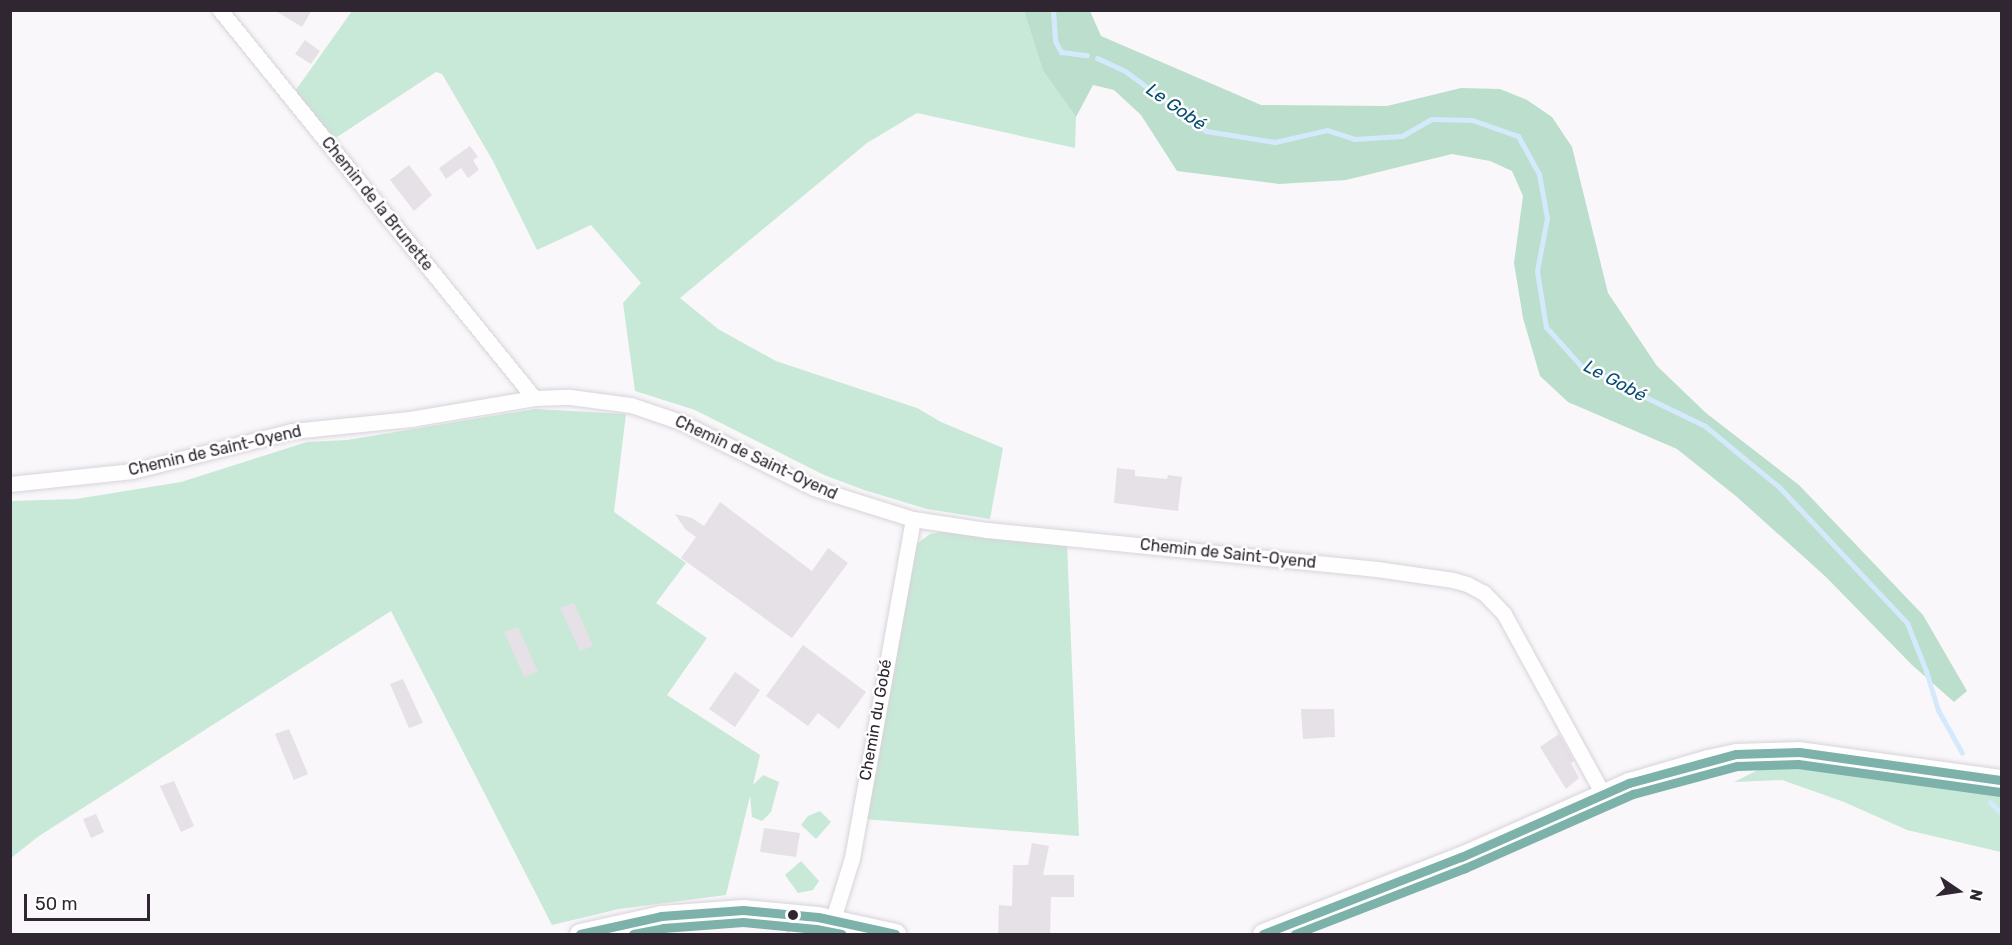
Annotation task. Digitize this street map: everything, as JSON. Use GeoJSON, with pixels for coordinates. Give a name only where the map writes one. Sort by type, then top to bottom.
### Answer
{"type":"FeatureCollection","features":[{"type":"Feature","properties":{"kind":"main road"},"geometry":{"type":"LineString","coordinates":[[1263,934],[1461,857],[1603,794],[1685,764],[1736,754],[1769,752],[1834,755],[1960,776],[2001,780]]}},
{"type":"Feature","properties":{"kind":"main road"},"geometry":{"type":"LineString","coordinates":[[580,934],[624,922],[700,912],[743,910],[799,925],[833,919],[895,934]]}},
{"type":"Feature","properties":{"kind":"street","name":"Chemin de la Brunette"},"geometry":{"type":"LineString","coordinates":[[220,10],[534,398]]}},
{"type":"Feature","properties":{"kind":"street","name":"Chemin de Saint-Oyend"},"geometry":{"type":"LineString","coordinates":[[10,484],[132,471],[292,430],[410,419],[534,398],[602,400],[649,410],[681,423],[814,488],[912,519],[987,530],[1377,569],[1437,577],[1467,584],[1484,593],[1504,614],[1603,794]]}},
{"type":"Feature","properties":{"kind":"street","name":"Chemin du Gobé"},"geometry":{"type":"LineString","coordinates":[[833,919],[852,858],[912,519]]}},
{"type":"Feature","properties":{"kind":"green space"},"geometry":{"type":"Polygon","coordinates":[[[352,11],[1024,11],[1043,71],[1076,117],[1075,148],[917,113],[867,143],[680,298],[718,329],[776,361],[917,408],[941,422],[1003,448],[990,519],[927,509],[864,490],[824,475],[695,410],[635,391],[623,303],[641,283],[591,225],[537,250],[493,161],[442,74],[436,72],[331,141],[293,94],[352,11]]]}},
{"type":"Feature","properties":{"kind":"green space"},"geometry":{"type":"Polygon","coordinates":[[[1024,11],[1090,11],[1101,36],[1261,105],[1387,106],[1461,88],[1500,89],[1527,100],[1552,117],[1572,147],[1608,293],[1657,366],[1706,413],[1799,485],[1923,615],[1967,691],[1954,702],[1912,665],[1826,577],[1737,497],[1677,449],[1568,402],[1540,376],[1523,318],[1514,263],[1523,196],[1512,171],[1490,161],[1452,154],[1346,180],[1279,184],[1177,171],[1141,115],[1114,90],[1093,85],[1076,117],[1043,71],[1024,11]]]}},
{"type":"Feature","properties":{"kind":"green space"},"geometry":{"type":"Polygon","coordinates":[[[535,409],[626,414],[614,512],[686,563],[656,603],[707,638],[667,695],[760,755],[753,785],[763,775],[779,782],[771,812],[762,821],[752,817],[750,796],[726,895],[619,909],[552,925],[391,611],[39,836],[11,858],[11,501],[76,499],[181,482],[307,442],[347,440],[535,409]]]}},
{"type":"Feature","properties":{"kind":"green space"},"geometry":{"type":"Polygon","coordinates":[[[941,532],[1067,544],[1079,836],[864,819],[915,545],[930,534],[941,532]]]}},
{"type":"Feature","properties":{"kind":"green space"},"geometry":{"type":"Polygon","coordinates":[[[1762,768],[1838,770],[2001,797],[2001,852],[1907,830],[1844,802],[1782,780],[1734,782],[1762,768]]]}},
{"type":"Feature","properties":{"kind":"green space"},"geometry":{"type":"Polygon","coordinates":[[[820,811],[831,822],[816,839],[801,825],[808,816],[820,811]]]}},
{"type":"Feature","properties":{"kind":"green space"},"geometry":{"type":"Polygon","coordinates":[[[801,861],[819,881],[813,890],[798,893],[785,875],[801,861]]]}},
{"type":"Feature","properties":{"kind":"building"},"geometry":{"type":"Polygon","coordinates":[[[274,10],[312,10],[302,27],[274,10]]]}},
{"type":"Feature","properties":{"kind":"building"},"geometry":{"type":"Polygon","coordinates":[[[305,40],[320,51],[311,64],[295,54],[305,40]]]}},
{"type":"Feature","properties":{"kind":"building"},"geometry":{"type":"Polygon","coordinates":[[[470,146],[478,157],[473,160],[479,170],[468,178],[461,168],[446,179],[439,168],[470,146]]]}},
{"type":"Feature","properties":{"kind":"building"},"geometry":{"type":"Polygon","coordinates":[[[409,165],[432,195],[414,211],[390,180],[409,165]]]}},
{"type":"Feature","properties":{"kind":"building"},"geometry":{"type":"Polygon","coordinates":[[[1117,468],[1135,470],[1135,476],[1167,479],[1168,475],[1182,477],[1178,511],[1114,503],[1117,468]]]}},
{"type":"Feature","properties":{"kind":"building"},"geometry":{"type":"Polygon","coordinates":[[[720,502],[812,571],[828,548],[848,563],[792,638],[681,558],[696,537],[685,529],[675,514],[692,518],[704,526],[720,502]]]}},
{"type":"Feature","properties":{"kind":"building"},"geometry":{"type":"Polygon","coordinates":[[[574,603],[593,646],[580,651],[560,608],[574,603]]]}},
{"type":"Feature","properties":{"kind":"building"},"geometry":{"type":"Polygon","coordinates":[[[518,627],[538,672],[524,677],[504,632],[518,627]]]}},
{"type":"Feature","properties":{"kind":"building"},"geometry":{"type":"Polygon","coordinates":[[[803,645],[866,692],[839,729],[818,713],[808,726],[766,696],[803,645]]]}},
{"type":"Feature","properties":{"kind":"building"},"geometry":{"type":"Polygon","coordinates":[[[735,672],[760,690],[735,727],[709,709],[735,672]]]}},
{"type":"Feature","properties":{"kind":"building"},"geometry":{"type":"Polygon","coordinates":[[[403,679],[423,723],[409,728],[390,684],[403,679]]]}},
{"type":"Feature","properties":{"kind":"building"},"geometry":{"type":"Polygon","coordinates":[[[1301,709],[1334,709],[1335,737],[1303,739],[1301,709]]]}},
{"type":"Feature","properties":{"kind":"building"},"geometry":{"type":"Polygon","coordinates":[[[289,729],[308,774],[294,780],[275,734],[289,729]]]}},
{"type":"Feature","properties":{"kind":"building"},"geometry":{"type":"Polygon","coordinates":[[[1559,734],[1574,761],[1571,763],[1579,778],[1566,789],[1540,747],[1559,734]]]}},
{"type":"Feature","properties":{"kind":"building"},"geometry":{"type":"Polygon","coordinates":[[[174,781],[194,826],[181,832],[160,786],[174,781]]]}},
{"type":"Feature","properties":{"kind":"building"},"geometry":{"type":"Polygon","coordinates":[[[96,814],[104,832],[91,838],[83,819],[96,814]]]}},
{"type":"Feature","properties":{"kind":"building"},"geometry":{"type":"Polygon","coordinates":[[[764,828],[800,833],[796,857],[760,852],[764,828]]]}},
{"type":"Feature","properties":{"kind":"building"},"geometry":{"type":"Polygon","coordinates":[[[1032,843],[1049,846],[1043,875],[1074,875],[1074,897],[1051,897],[1050,934],[998,934],[999,905],[1012,906],[1013,865],[1028,865],[1032,843]]]}},
{"type":"Feature","properties":{"kind":"waterway","name":"Le Gobé"},"geometry":{"type":"LineString","coordinates":[[1053,10],[1055,41],[1061,52],[1087,55]]}},
{"type":"Feature","properties":{"kind":"waterway","name":"Le Gobé"},"geometry":{"type":"LineString","coordinates":[[1097,58],[1125,71],[1206,131],[1275,142],[1327,130],[1354,139],[1402,136],[1432,119],[1472,120],[1518,136],[1539,174],[1547,218],[1537,271],[1546,327],[1581,366],[1705,426],[1779,487],[1907,623],[1938,710],[1962,753]]}},
{"type":"Feature","properties":{"kind":"waterway","name":"Le Gobé"},"geometry":{"type":"LineString","coordinates":[[1990,802],[2002,814]]}},
{"type":"Feature","properties":{"kind":"transit line"},"geometry":{"type":"LineString","coordinates":[[1263,934],[1461,857],[1629,783],[1736,754],[1799,752],[2002,780]]}},
{"type":"Feature","properties":{"kind":"transit line"},"geometry":{"type":"LineString","coordinates":[[1295,934],[1465,868],[1633,794],[1737,766],[1798,764],[2000,792]]}},
{"type":"Feature","properties":{"kind":"transit line"},"geometry":{"type":"LineString","coordinates":[[580,934],[661,916],[743,910],[818,917],[895,934]]}},
{"type":"Feature","properties":{"kind":"transit line"},"geometry":{"type":"LineString","coordinates":[[633,934],[663,928],[743,922],[816,929],[842,934]]}}]}
